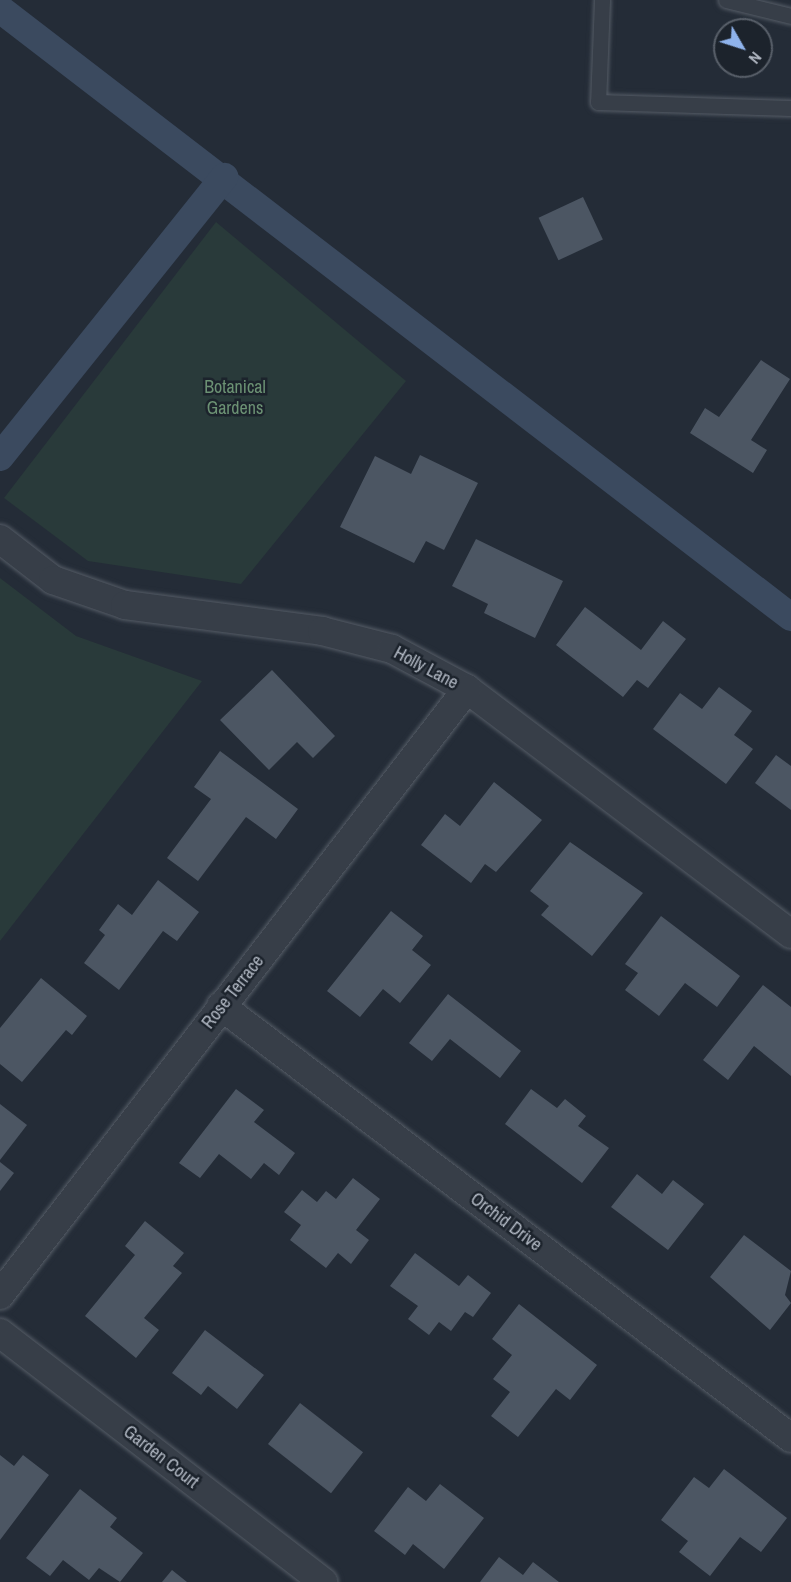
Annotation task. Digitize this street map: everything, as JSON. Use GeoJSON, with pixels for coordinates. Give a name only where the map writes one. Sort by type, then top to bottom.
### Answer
{"type":"FeatureCollection","features":[{"type":"Feature","properties":{"kind":"street","name":"Holly Lane"},"geometry":{"type":"LineString","coordinates":[[0,539],[53,580],[125,605],[352,639],[392,649],[467,689],[791,934]]}},
{"type":"Feature","properties":{"kind":"street","name":"Rose Terrace"},"geometry":{"type":"LineString","coordinates":[[0,1295],[467,689]]}},
{"type":"Feature","properties":{"kind":"street","name":"Orchid Drive"},"geometry":{"type":"LineString","coordinates":[[221,1006],[791,1438]]}},
{"type":"Feature","properties":{"kind":"street","name":"Garden Court"},"geometry":{"type":"LineString","coordinates":[[0,1333],[323,1582]]}},
{"type":"Feature","properties":{"kind":"lane"},"geometry":{"type":"LineString","coordinates":[[602,0],[598,102],[791,108]]}},
{"type":"Feature","properties":{"kind":"lane"},"geometry":{"type":"LineString","coordinates":[[726,0],[791,16]]}},
{"type":"Feature","properties":{"kind":"green space","name":"Botanical Gardens"},"geometry":{"type":"Polygon","coordinates":[[[216,222],[406,381],[241,584],[88,561],[4,498],[216,222]]]}},
{"type":"Feature","properties":{"kind":"green space"},"geometry":{"type":"Polygon","coordinates":[[[0,578],[76,636],[202,681],[0,941],[0,578]]]}},
{"type":"Feature","properties":{"kind":"building"},"geometry":{"type":"Polygon","coordinates":[[[583,197],[603,240],[558,260],[539,218],[583,197]]]}},
{"type":"Feature","properties":{"kind":"building"},"geometry":{"type":"Polygon","coordinates":[[[761,360],[790,379],[751,440],[767,450],[753,473],[690,433],[705,408],[719,417],[761,360]]]}},
{"type":"Feature","properties":{"kind":"building"},"geometry":{"type":"Polygon","coordinates":[[[420,455],[478,483],[444,550],[426,541],[414,563],[340,527],[375,456],[411,474],[420,455]]]}},
{"type":"Feature","properties":{"kind":"building"},"geometry":{"type":"Polygon","coordinates":[[[476,539],[563,581],[535,638],[484,613],[488,604],[452,586],[476,539]]]}},
{"type":"Feature","properties":{"kind":"building"},"geometry":{"type":"Polygon","coordinates":[[[585,607],[641,650],[663,621],[686,639],[648,688],[637,680],[623,697],[556,645],[585,607]]]}},
{"type":"Feature","properties":{"kind":"building"},"geometry":{"type":"Polygon","coordinates":[[[272,670],[335,736],[313,758],[297,742],[269,770],[220,720],[272,670]]]}},
{"type":"Feature","properties":{"kind":"building"},"geometry":{"type":"Polygon","coordinates":[[[719,687],[752,711],[734,735],[753,749],[726,784],[653,729],[680,693],[702,709],[719,687]]]}},
{"type":"Feature","properties":{"kind":"building"},"geometry":{"type":"Polygon","coordinates":[[[220,751],[298,809],[276,839],[246,817],[198,881],[167,858],[211,799],[194,787],[220,751]]]}},
{"type":"Feature","properties":{"kind":"building"},"geometry":{"type":"Polygon","coordinates":[[[776,755],[791,766],[791,810],[755,783],[776,755]]]}},
{"type":"Feature","properties":{"kind":"building"},"geometry":{"type":"Polygon","coordinates":[[[494,782],[542,820],[496,872],[485,864],[471,883],[421,845],[445,814],[460,826],[494,782]]]}},
{"type":"Feature","properties":{"kind":"building"},"geometry":{"type":"Polygon","coordinates":[[[570,842],[643,893],[592,956],[541,915],[549,906],[530,891],[570,842]]]}},
{"type":"Feature","properties":{"kind":"building"},"geometry":{"type":"Polygon","coordinates":[[[158,880],[199,912],[177,941],[163,931],[119,990],[84,963],[105,935],[99,930],[118,904],[132,915],[158,880]]]}},
{"type":"Feature","properties":{"kind":"building"},"geometry":{"type":"Polygon","coordinates":[[[391,911],[423,936],[412,950],[431,965],[400,1003],[383,989],[360,1017],[327,991],[391,911]]]}},
{"type":"Feature","properties":{"kind":"building"},"geometry":{"type":"Polygon","coordinates":[[[661,916],[740,976],[717,1007],[685,983],[659,1016],[625,990],[638,973],[625,964],[661,916]]]}},
{"type":"Feature","properties":{"kind":"building"},"geometry":{"type":"Polygon","coordinates":[[[41,978],[87,1016],[72,1035],[66,1030],[22,1082],[0,1064],[0,1028],[41,978]]]}},
{"type":"Feature","properties":{"kind":"building"},"geometry":{"type":"Polygon","coordinates":[[[763,985],[791,1007],[791,1076],[754,1046],[728,1080],[703,1060],[763,985]]]}},
{"type":"Feature","properties":{"kind":"building"},"geometry":{"type":"Polygon","coordinates":[[[448,994],[521,1051],[500,1078],[450,1039],[432,1061],[409,1043],[448,994]]]}},
{"type":"Feature","properties":{"kind":"building"},"geometry":{"type":"Polygon","coordinates":[[[236,1089],[264,1110],[254,1122],[295,1153],[279,1175],[264,1163],[251,1179],[219,1154],[200,1178],[179,1163],[236,1089]]]}},
{"type":"Feature","properties":{"kind":"building"},"geometry":{"type":"Polygon","coordinates":[[[531,1089],[557,1108],[565,1099],[586,1116],[578,1126],[609,1148],[582,1183],[505,1124],[531,1089]]]}},
{"type":"Feature","properties":{"kind":"building"},"geometry":{"type":"Polygon","coordinates":[[[0,1104],[27,1125],[0,1160],[0,1104]]]}},
{"type":"Feature","properties":{"kind":"building"},"geometry":{"type":"Polygon","coordinates":[[[0,1162],[14,1173],[0,1191],[0,1162]]]}},
{"type":"Feature","properties":{"kind":"building"},"geometry":{"type":"Polygon","coordinates":[[[637,1174],[662,1194],[673,1180],[704,1204],[668,1250],[611,1207],[637,1174]]]}},
{"type":"Feature","properties":{"kind":"building"},"geometry":{"type":"Polygon","coordinates":[[[353,1178],[380,1199],[356,1230],[369,1240],[351,1264],[338,1253],[326,1268],[290,1240],[301,1225],[284,1212],[302,1190],[317,1202],[326,1191],[336,1199],[353,1178]]]}},
{"type":"Feature","properties":{"kind":"building"},"geometry":{"type":"Polygon","coordinates":[[[145,1221],[184,1253],[173,1266],[182,1273],[144,1318],[159,1330],[136,1358],[85,1316],[135,1255],[125,1246],[145,1221]]]}},
{"type":"Feature","properties":{"kind":"building"},"geometry":{"type":"Polygon","coordinates":[[[744,1235],[791,1271],[785,1295],[791,1303],[770,1330],[710,1277],[744,1235]]]}},
{"type":"Feature","properties":{"kind":"building"},"geometry":{"type":"Polygon","coordinates":[[[415,1253],[459,1286],[468,1275],[491,1293],[473,1317],[465,1312],[451,1331],[439,1322],[429,1335],[408,1319],[418,1306],[390,1286],[415,1253]]]}},
{"type":"Feature","properties":{"kind":"building"},"geometry":{"type":"Polygon","coordinates":[[[519,1304],[597,1365],[570,1400],[556,1389],[518,1437],[491,1416],[510,1392],[493,1379],[512,1355],[492,1339],[519,1304]]]}},
{"type":"Feature","properties":{"kind":"building"},"geometry":{"type":"Polygon","coordinates":[[[205,1330],[264,1375],[237,1409],[208,1386],[201,1395],[172,1373],[205,1330]]]}},
{"type":"Feature","properties":{"kind":"building"},"geometry":{"type":"Polygon","coordinates":[[[300,1403],[363,1452],[331,1493],[268,1444],[300,1403]]]}},
{"type":"Feature","properties":{"kind":"building"},"geometry":{"type":"Polygon","coordinates":[[[0,1455],[14,1466],[23,1455],[49,1475],[0,1540],[0,1455]]]}},
{"type":"Feature","properties":{"kind":"building"},"geometry":{"type":"Polygon","coordinates":[[[724,1469],[787,1518],[761,1552],[740,1537],[710,1576],[679,1552],[688,1541],[661,1520],[694,1477],[709,1488],[724,1469]]]}},
{"type":"Feature","properties":{"kind":"building"},"geometry":{"type":"Polygon","coordinates":[[[440,1484],[484,1518],[444,1569],[413,1544],[405,1555],[374,1531],[408,1487],[426,1501],[440,1484]]]}},
{"type":"Feature","properties":{"kind":"building"},"geometry":{"type":"Polygon","coordinates":[[[80,1489],[117,1518],[110,1527],[143,1553],[120,1582],[99,1568],[89,1580],[63,1560],[50,1576],[26,1558],[80,1489]]]}},
{"type":"Feature","properties":{"kind":"building"},"geometry":{"type":"Polygon","coordinates":[[[499,1557],[523,1575],[533,1562],[559,1582],[480,1582],[499,1557]]]}},
{"type":"Feature","properties":{"kind":"building"},"geometry":{"type":"Polygon","coordinates":[[[172,1570],[187,1582],[162,1582],[172,1570]]]}},
{"type":"Feature","properties":{"kind":"waterway"},"geometry":{"type":"LineString","coordinates":[[0,9],[791,617]]}},
{"type":"Feature","properties":{"kind":"waterway"},"geometry":{"type":"LineString","coordinates":[[0,457],[224,177]]}}]}
